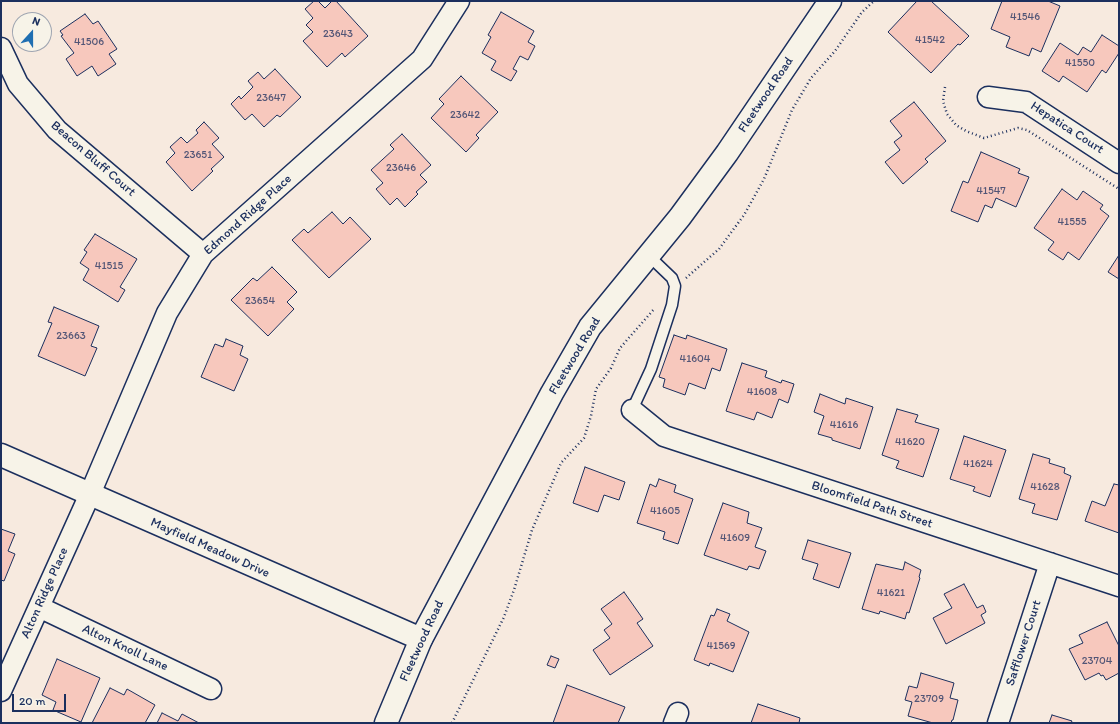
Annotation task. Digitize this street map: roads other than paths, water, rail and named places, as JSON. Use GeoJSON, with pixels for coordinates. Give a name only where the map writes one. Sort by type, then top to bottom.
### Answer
{"type":"FeatureCollection","features":[{"type":"Feature","properties":{"kind":"main road","name":"Fleetwood Road"},"geometry":{"type":"LineString","coordinates":[[386,723],[421,639],[552,392],[590,327],[680,217],[727,153],[830,1]]}},
{"type":"Feature","properties":{"kind":"main road","name":"Mayfield Meadow Drive"},"geometry":{"type":"LineString","coordinates":[[1,455],[421,639]]}},
{"type":"Feature","properties":{"kind":"street","name":"Edmond Ridge Place"},"geometry":{"type":"LineString","coordinates":[[90,494],[167,312],[203,254],[422,59],[459,1]]}},
{"type":"Feature","properties":{"kind":"street","name":"Beacon Bluff Court"},"geometry":{"type":"LineString","coordinates":[[1,48],[18,84],[57,130],[203,254]]}},
{"type":"Feature","properties":{"kind":"street","name":"Hepatica Court"},"geometry":{"type":"LineString","coordinates":[[988,97],[1026,102],[1119,163]]}},
{"type":"Feature","properties":{"kind":"street","name":"Bloomfield Path Street"},"geometry":{"type":"LineString","coordinates":[[632,410],[664,436],[1119,586]]}},
{"type":"Feature","properties":{"kind":"street","name":"Alton Ridge Place"},"geometry":{"type":"LineString","coordinates":[[1,691],[90,494]]}},
{"type":"Feature","properties":{"kind":"street","name":"Safflower Court"},"geometry":{"type":"LineString","coordinates":[[998,723],[1050,563]]}},
{"type":"Feature","properties":{"kind":"street","name":"Alton Knoll Lane"},"geometry":{"type":"LineString","coordinates":[[39,607],[212,689]]}},
{"type":"Feature","properties":{"kind":"lane"},"geometry":{"type":"LineString","coordinates":[[632,410],[651,369],[672,305],[675,286],[672,278],[648,256]]}}]}
